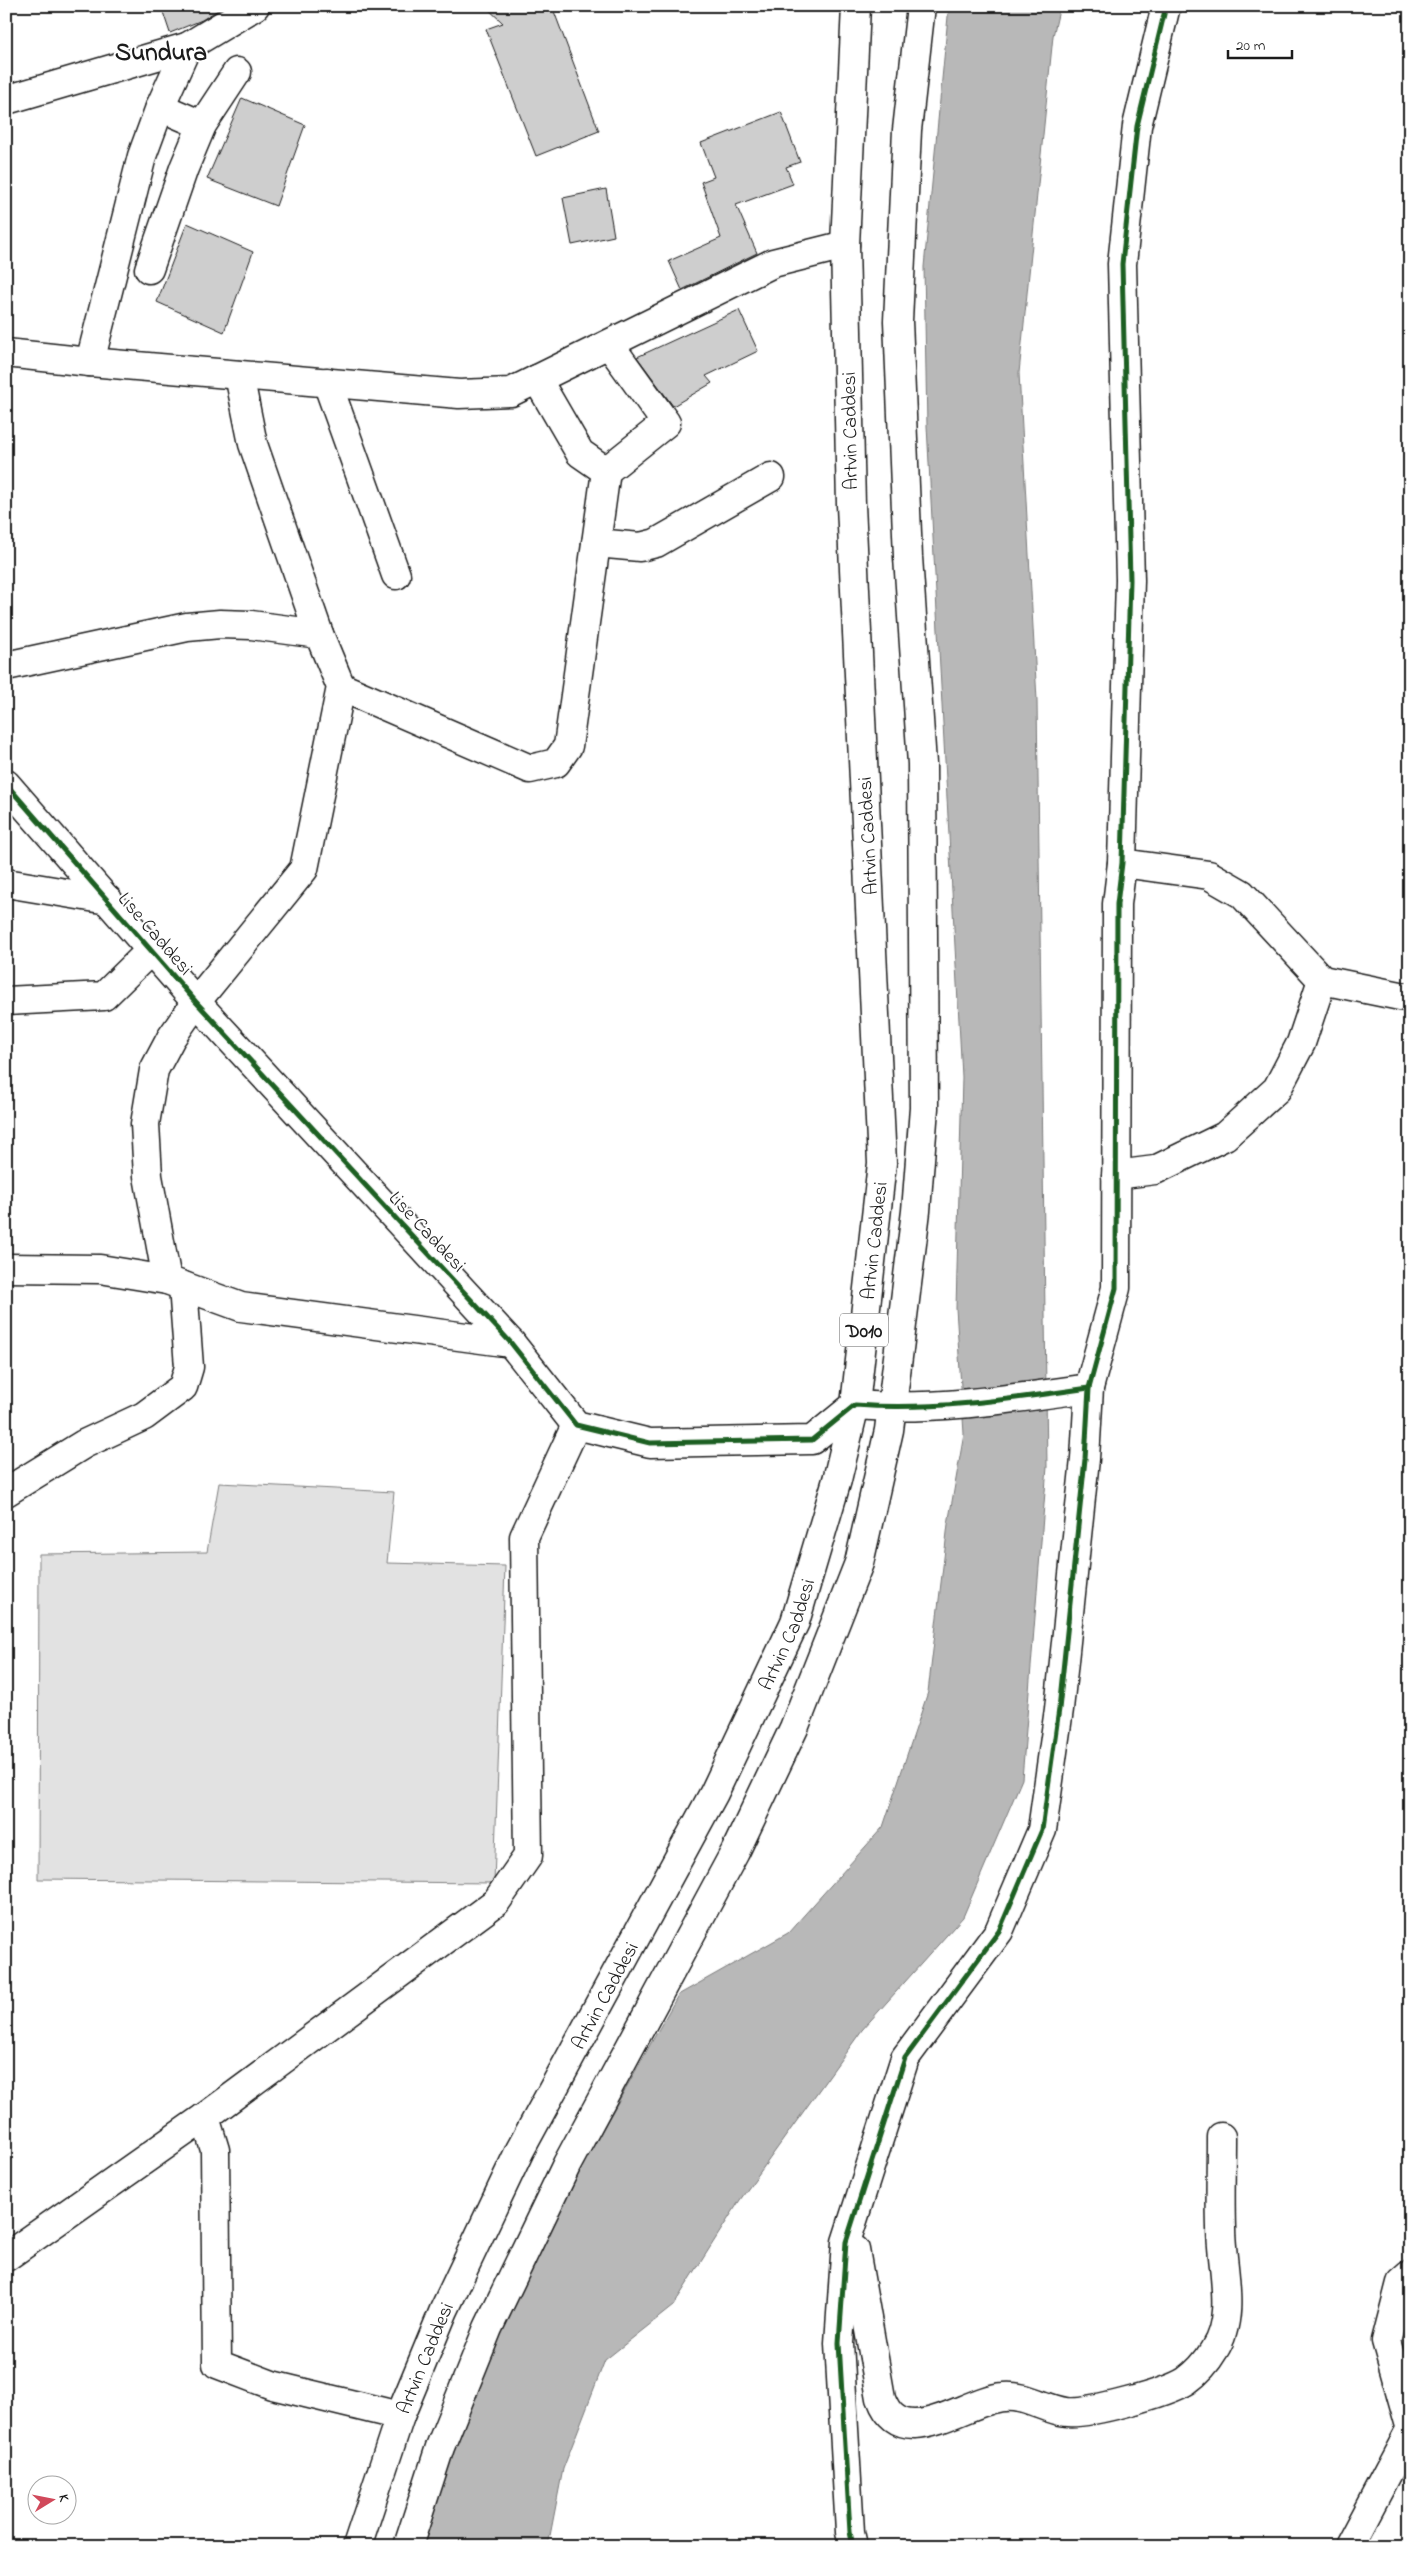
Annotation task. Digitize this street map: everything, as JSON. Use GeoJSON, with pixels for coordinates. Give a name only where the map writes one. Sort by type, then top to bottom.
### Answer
{"type":"FeatureCollection","features":[{"type":"Feature","properties":{"kind":"main road"},"geometry":{"type":"LineString","coordinates":[[6,100],[187,47],[255,6]]}},
{"type":"Feature","properties":{"kind":"main road","name":"Artvin Caddesi"},"geometry":{"type":"LineString","coordinates":[[357,2546],[400,2416],[444,2310],[520,2150],[714,1793],[795,1622],[856,1405],[882,1163],[851,505],[845,246],[856,6]]}},
{"type":"Feature","properties":{"kind":"main road","name":"Artvin Caddesi"},"geometry":{"type":"LineString","coordinates":[[408,2546],[440,2447],[488,2328],[567,2164],[735,1852],[794,1728],[859,1563],[889,1430],[916,1211],[924,1108],[922,764],[908,557],[898,321],[907,130],[921,6]]}},
{"type":"Feature","properties":{"kind":"main road"},"geometry":{"type":"LineString","coordinates":[[853,2546],[850,2532],[839,2343],[846,2242],[906,2058],[999,1931],[1042,1830],[1059,1709],[1085,1459],[1089,1388],[1116,1288],[1117,904],[1122,862],[1130,580],[1122,264],[1137,126],[1166,6]]}},
{"type":"Feature","properties":{"kind":"main road"},"geometry":{"type":"LineString","coordinates":[[90,362],[142,156],[160,107],[187,47]]}},
{"type":"Feature","properties":{"kind":"main road"},"geometry":{"type":"LineString","coordinates":[[149,269],[184,168],[202,125],[237,72]]}},
{"type":"Feature","properties":{"kind":"main road"},"geometry":{"type":"LineString","coordinates":[[160,107],[202,125]]}},
{"type":"Feature","properties":{"kind":"main road"},"geometry":{"type":"LineString","coordinates":[[6,353],[459,394],[511,392],[773,263],[845,246]]}},
{"type":"Feature","properties":{"kind":"main road"},"geometry":{"type":"LineString","coordinates":[[341,687],[530,769],[556,763],[568,746],[606,471],[666,423],[609,344]]}},
{"type":"Feature","properties":{"kind":"main road"},"geometry":{"type":"LineString","coordinates":[[6,1492],[84,1444],[144,1416],[183,1387],[189,1366],[175,1283],[148,1176],[146,1124],[154,1070],[172,1038],[196,1002],[304,869],[341,687],[320,634],[253,444],[239,375]]}},
{"type":"Feature","properties":{"kind":"main road"},"geometry":{"type":"LineString","coordinates":[[536,379],[580,453],[606,471]]}},
{"type":"Feature","properties":{"kind":"main road"},"geometry":{"type":"LineString","coordinates":[[327,382],[396,575]]}},
{"type":"Feature","properties":{"kind":"main road"},"geometry":{"type":"LineString","coordinates":[[596,543],[640,547],[656,543],[771,477]]}},
{"type":"Feature","properties":{"kind":"main road"},"geometry":{"type":"LineString","coordinates":[[6,666],[187,627],[220,624],[251,625],[320,634]]}},
{"type":"Feature","properties":{"kind":"main road","name":"Lise Caddesi"},"geometry":{"type":"LineString","coordinates":[[6,784],[196,1002],[511,1343],[576,1425]]}},
{"type":"Feature","properties":{"kind":"main road"},"geometry":{"type":"LineString","coordinates":[[1122,862],[1209,875],[1242,894],[1322,980],[1410,998]]}},
{"type":"Feature","properties":{"kind":"main road"},"geometry":{"type":"LineString","coordinates":[[6,883],[108,900]]}},
{"type":"Feature","properties":{"kind":"main road"},"geometry":{"type":"LineString","coordinates":[[6,1001],[104,996],[150,950]]}},
{"type":"Feature","properties":{"kind":"main road"},"geometry":{"type":"LineString","coordinates":[[1116,1175],[1155,1170],[1225,1136],[1277,1089],[1301,1043],[1322,980]]}},
{"type":"Feature","properties":{"kind":"main road"},"geometry":{"type":"LineString","coordinates":[[6,1268],[100,1269],[175,1283],[241,1307],[511,1343]]}},
{"type":"Feature","properties":{"kind":"main road"},"geometry":{"type":"LineString","coordinates":[[6,2257],[205,2117],[496,1902],[528,1856],[524,1537],[576,1425],[650,1443],[812,1440],[856,1405],[892,1408],[934,1406],[1089,1388]]}},
{"type":"Feature","properties":{"kind":"main road"},"geometry":{"type":"LineString","coordinates":[[205,2117],[216,2150],[217,2364],[272,2385],[400,2416]]}},
{"type":"Feature","properties":{"kind":"main road"},"geometry":{"type":"LineString","coordinates":[[846,2242],[853,2247],[858,2258],[881,2398],[888,2412],[902,2422],[919,2425],[1000,2397],[1024,2398],[1054,2409],[1075,2413],[1096,2410],[1165,2390],[1186,2381],[1206,2362],[1222,2333],[1226,2316],[1221,2230],[1221,2137]]}},
{"type":"Feature","properties":{"kind":"main road"},"geometry":{"type":"LineString","coordinates":[[1410,2275],[1401,2283],[1386,2341],[1410,2426]]}},
{"type":"Feature","properties":{"kind":"main road"},"geometry":{"type":"LineString","coordinates":[[1349,2546],[1410,2431]]}},
{"type":"Feature","properties":{"kind":"shaded area"},"geometry":{"type":"Polygon","coordinates":[[[949,6],[1060,6],[1053,36],[1019,373],[1037,700],[1047,1467],[1022,1779],[963,1917],[862,2030],[740,2200],[673,2306],[605,2360],[563,2469],[548,2546],[415,2546],[439,2454],[548,2227],[678,1995],[788,1933],[883,1827],[928,1692],[948,1524],[964,1434],[956,1308],[962,1077],[927,426],[924,267],[949,6]]]}},
{"type":"Feature","properties":{"kind":"shaded area"},"geometry":{"type":"Polygon","coordinates":[[[219,1483],[394,1492],[387,1563],[505,1566],[494,1883],[38,1879],[39,1554],[207,1552],[219,1483]]]}},
{"type":"Feature","properties":{"kind":"building"},"geometry":{"type":"Polygon","coordinates":[[[161,6],[224,6],[202,20],[170,33],[161,6]]]}},
{"type":"Feature","properties":{"kind":"building"},"geometry":{"type":"Polygon","coordinates":[[[485,6],[552,6],[599,131],[536,156],[486,29],[503,23],[485,6]]]}},
{"type":"Feature","properties":{"kind":"building"},"geometry":{"type":"Polygon","coordinates":[[[242,98],[305,125],[276,206],[207,179],[242,98]]]}},
{"type":"Feature","properties":{"kind":"building"},"geometry":{"type":"Polygon","coordinates":[[[781,112],[800,162],[786,167],[793,184],[736,205],[757,253],[682,290],[669,261],[721,238],[701,182],[714,177],[701,143],[781,112]]]}},
{"type":"Feature","properties":{"kind":"building"},"geometry":{"type":"Polygon","coordinates":[[[606,189],[614,236],[572,245],[563,198],[606,189]]]}},
{"type":"Feature","properties":{"kind":"building"},"geometry":{"type":"Polygon","coordinates":[[[187,223],[253,252],[224,332],[157,302],[187,223]]]}},
{"type":"Feature","properties":{"kind":"building"},"geometry":{"type":"Polygon","coordinates":[[[739,310],[758,351],[706,376],[712,383],[673,406],[637,357],[739,310]]]}},
{"type":"Feature","properties":{"kind":"cycle path"},"geometry":{"type":"LineString","coordinates":[[6,784],[196,1002],[511,1343],[576,1425],[650,1443],[812,1440],[855,1405],[914,1406],[972,1403],[1089,1388],[1116,1288],[1117,904],[1122,863],[1130,580],[1122,264],[1137,126],[1166,6]]}},
{"type":"Feature","properties":{"kind":"cycle path"},"geometry":{"type":"LineString","coordinates":[[853,2546],[850,2532],[839,2343],[846,2242],[905,2058],[999,1931],[1042,1830],[1059,1709],[1085,1459],[1089,1388]]}},
{"type":"Feature","properties":{"kind":"district","name":"Sundura"},"geometry":{"type":"Point","coordinates":[161,51]}}]}
